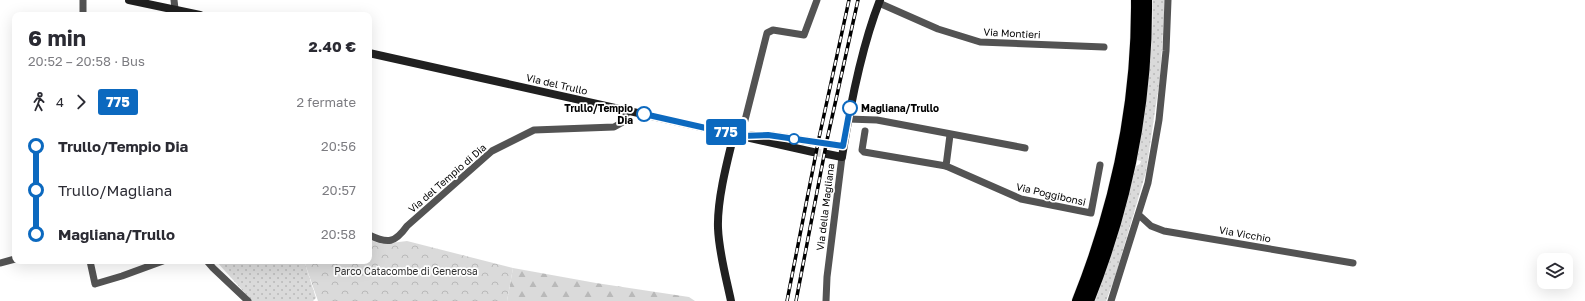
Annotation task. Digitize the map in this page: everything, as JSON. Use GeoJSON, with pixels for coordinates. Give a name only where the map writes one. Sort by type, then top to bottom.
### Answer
{"type":"FeatureCollection","features":[{"type":"Feature","properties":{"kind":"highway"},"geometry":{"type":"LineString","coordinates":[[1078,301],[1105,223],[1124,142],[1133,78],[1137,0]]}},
{"type":"Feature","properties":{"kind":"highway"},"geometry":{"type":"LineString","coordinates":[[1088,301],[1114,224],[1133,144],[1143,75],[1146,0]]}},
{"type":"Feature","properties":{"kind":"main road"},"geometry":{"type":"LineString","coordinates":[[129,0],[187,12]]}},
{"type":"Feature","properties":{"kind":"main road","name":"Via della Magliana"},"geometry":{"type":"LineString","coordinates":[[842,157],[848,119],[866,45],[879,1]]}},
{"type":"Feature","properties":{"kind":"main road","name":"Via del Trullo"},"geometry":{"type":"LineString","coordinates":[[372,54],[813,152]]}},
{"type":"Feature","properties":{"kind":"main road"},"geometry":{"type":"LineString","coordinates":[[731,301],[719,241],[718,223],[725,173],[737,135]]}},
{"type":"Feature","properties":{"kind":"main road","name":"Via del Trullo"},"geometry":{"type":"LineString","coordinates":[[737,135],[768,135],[815,142]]}},
{"type":"Feature","properties":{"kind":"main road"},"geometry":{"type":"LineString","coordinates":[[829,144],[843,146]]}},
{"type":"Feature","properties":{"kind":"main road"},"geometry":{"type":"LineString","coordinates":[[828,154],[842,157]]}},
{"type":"Feature","properties":{"kind":"street"},"geometry":{"type":"LineString","coordinates":[[82,12],[83,0]]}},
{"type":"Feature","properties":{"kind":"street"},"geometry":{"type":"LineString","coordinates":[[174,0],[174,9]]}},
{"type":"Feature","properties":{"kind":"street"},"geometry":{"type":"LineString","coordinates":[[737,135],[767,33],[773,30],[804,35],[817,0]]}},
{"type":"Feature","properties":{"kind":"street"},"geometry":{"type":"LineString","coordinates":[[1111,301],[1148,183],[1159,120],[1166,51],[1168,0]]}},
{"type":"Feature","properties":{"kind":"street","name":"Via Montieri"},"geometry":{"type":"LineString","coordinates":[[879,1],[938,29],[980,42],[1104,47]]}},
{"type":"Feature","properties":{"kind":"street","name":"Via del Tempio di Dia"},"geometry":{"type":"LineString","coordinates":[[372,236],[384,240],[397,238],[407,226],[490,153],[534,130],[614,127],[625,120],[628,110]]}},
{"type":"Feature","properties":{"kind":"street"},"geometry":{"type":"LineString","coordinates":[[848,119],[877,120],[1025,148]]}},
{"type":"Feature","properties":{"kind":"street"},"geometry":{"type":"LineString","coordinates":[[865,131],[862,150],[864,152],[912,159],[926,164],[946,166],[950,135]]}},
{"type":"Feature","properties":{"kind":"street","name":"Via della Magliana"},"geometry":{"type":"LineString","coordinates":[[826,301],[827,278],[842,157]]}},
{"type":"Feature","properties":{"kind":"street","name":"Via Poggibonsi"},"geometry":{"type":"LineString","coordinates":[[946,166],[1021,199],[1091,213],[1100,165]]}},
{"type":"Feature","properties":{"kind":"street","name":"Via Vicchio"},"geometry":{"type":"LineString","coordinates":[[1138,214],[1151,226],[1164,231],[1353,263]]}},
{"type":"Feature","properties":{"kind":"street"},"geometry":{"type":"LineString","coordinates":[[0,263],[12,260]]}},
{"type":"Feature","properties":{"kind":"street"},"geometry":{"type":"LineString","coordinates":[[91,264],[95,284],[156,264]]}},
{"type":"Feature","properties":{"kind":"street"},"geometry":{"type":"LineString","coordinates":[[210,264],[248,301]]}},
{"type":"Feature","properties":{"kind":"green space"},"geometry":{"type":"Polygon","coordinates":[[[1153,0],[1165,0],[1160,77],[1146,172],[1115,277],[1106,301],[1095,301],[1115,243],[1136,166],[1140,164],[1141,161],[1137,160],[1152,40],[1153,0]]]}},
{"type":"Feature","properties":{"kind":"green space","name":"Parco Catacombe di Generosa"},"geometry":{"type":"Polygon","coordinates":[[[372,241],[383,244],[407,241],[513,268],[507,301],[318,301],[305,264],[372,264],[372,241]]]}},
{"type":"Feature","properties":{"kind":"green space"},"geometry":{"type":"Polygon","coordinates":[[[219,264],[305,264],[316,298],[313,301],[252,301],[219,264]]]}},
{"type":"Feature","properties":{"kind":"green space"},"geometry":{"type":"Polygon","coordinates":[[[513,268],[596,283],[689,297],[695,301],[507,301],[513,268]]]}},
{"type":"Feature","properties":{"kind":"tunnel"},"geometry":{"type":"LineString","coordinates":[[815,142],[829,144]]}},
{"type":"Feature","properties":{"kind":"tunnel"},"geometry":{"type":"LineString","coordinates":[[813,152],[827,154]]}},
{"type":"Feature","properties":{"kind":"railway"},"geometry":{"type":"LineString","coordinates":[[787,301],[819,138],[849,0]]}},
{"type":"Feature","properties":{"kind":"railway"},"geometry":{"type":"LineString","coordinates":[[796,301],[827,140],[858,0]]}},
{"type":"Feature","properties":{"kind":"bus line","name":"775"},"geometry":{"type":"LineString","coordinates":[[644,114],[741,136],[748,134],[768,135],[843,146],[850,108]]}},
{"type":"Feature","properties":{"kind":"place","name":"Magliana/Trullo"},"geometry":{"type":"Point","coordinates":[850,108]}},
{"type":"Feature","properties":{"kind":"place","name":"Trullo/Tempio Dia"},"geometry":{"type":"Point","coordinates":[644,114]}}]}
